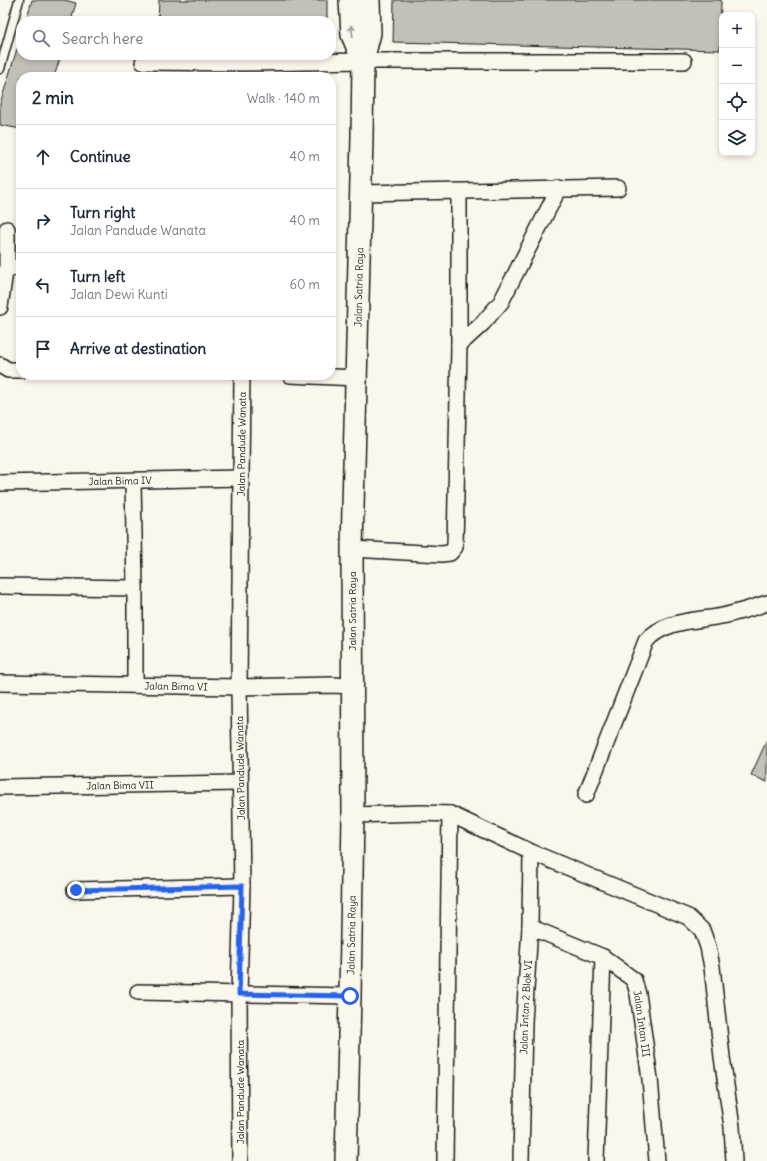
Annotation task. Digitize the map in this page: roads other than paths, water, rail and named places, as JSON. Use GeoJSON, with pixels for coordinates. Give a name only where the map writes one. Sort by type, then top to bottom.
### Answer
{"type":"FeatureCollection","features":[{"type":"Feature","properties":{"kind":"street","name":"Jalan Satria Raya"},"geometry":{"type":"LineString","coordinates":[[350,0],[352,35],[363,61]]}},
{"type":"Feature","properties":{"kind":"street","name":"Jalan Satria Raya"},"geometry":{"type":"LineString","coordinates":[[346,1161],[353,815],[352,549],[363,61],[370,33],[369,0]]}},
{"type":"Feature","properties":{"kind":"street"},"geometry":{"type":"LineString","coordinates":[[144,62],[242,70],[363,61],[684,61]]}},
{"type":"Feature","properties":{"kind":"street"},"geometry":{"type":"LineString","coordinates":[[360,194],[560,188],[618,188]]}},
{"type":"Feature","properties":{"kind":"street"},"geometry":{"type":"LineString","coordinates":[[459,345],[483,323],[501,302],[560,188]]}},
{"type":"Feature","properties":{"kind":"street"},"geometry":{"type":"LineString","coordinates":[[352,549],[441,554],[450,553],[455,547],[459,345],[459,192]]}},
{"type":"Feature","properties":{"kind":"street"},"geometry":{"type":"LineString","coordinates":[[7,230],[7,271]]}},
{"type":"Feature","properties":{"kind":"street"},"geometry":{"type":"LineString","coordinates":[[0,307],[4,276],[7,271],[16,267]]}},
{"type":"Feature","properties":{"kind":"street"},"geometry":{"type":"LineString","coordinates":[[0,365],[8,370],[16,370]]}},
{"type":"Feature","properties":{"kind":"street"},"geometry":{"type":"LineString","coordinates":[[336,377],[356,378]]}},
{"type":"Feature","properties":{"kind":"street","name":"Jalan Pandude Wanata"},"geometry":{"type":"LineString","coordinates":[[240,1161],[239,994],[242,886],[239,687],[242,380]]}},
{"type":"Feature","properties":{"kind":"street","name":"Jalan Bima IV"},"geometry":{"type":"LineString","coordinates":[[0,483],[241,478]]}},
{"type":"Feature","properties":{"kind":"street"},"geometry":{"type":"LineString","coordinates":[[133,481],[135,686]]}},
{"type":"Feature","properties":{"kind":"street"},"geometry":{"type":"LineString","coordinates":[[0,586],[135,588]]}},
{"type":"Feature","properties":{"kind":"street"},"geometry":{"type":"LineString","coordinates":[[586,795],[646,641],[650,636],[657,631],[674,624],[723,616],[767,603]]}},
{"type":"Feature","properties":{"kind":"street","name":"Jalan Bima VI"},"geometry":{"type":"LineString","coordinates":[[0,682],[135,686],[352,686]]}},
{"type":"Feature","properties":{"kind":"street","name":"Jalan Bima VII"},"geometry":{"type":"LineString","coordinates":[[0,787],[240,783]]}},
{"type":"Feature","properties":{"kind":"street"},"geometry":{"type":"LineString","coordinates":[[353,815],[421,812],[450,814],[531,852],[688,917],[702,930],[708,947],[712,967],[722,1057],[732,1127],[734,1161]]}},
{"type":"Feature","properties":{"kind":"street"},"geometry":{"type":"LineString","coordinates":[[445,1161],[450,814]]}},
{"type":"Feature","properties":{"kind":"street","name":"Jalan Intan 2 Blok VI"},"geometry":{"type":"LineString","coordinates":[[521,1161],[524,1022],[530,927],[531,852]]}},
{"type":"Feature","properties":{"kind":"street"},"geometry":{"type":"LineString","coordinates":[[76,890],[242,886]]}},
{"type":"Feature","properties":{"kind":"street","name":"Jalan Intan III"},"geometry":{"type":"LineString","coordinates":[[530,927],[603,957],[634,980],[638,994],[650,1078],[657,1161]]}},
{"type":"Feature","properties":{"kind":"street"},"geometry":{"type":"LineString","coordinates":[[596,1161],[603,957]]}},
{"type":"Feature","properties":{"kind":"street"},"geometry":{"type":"LineString","coordinates":[[138,992],[350,996]]}},
{"type":"Feature","properties":{"kind":"lane"},"geometry":{"type":"LineString","coordinates":[[0,69],[18,0]]}}]}
